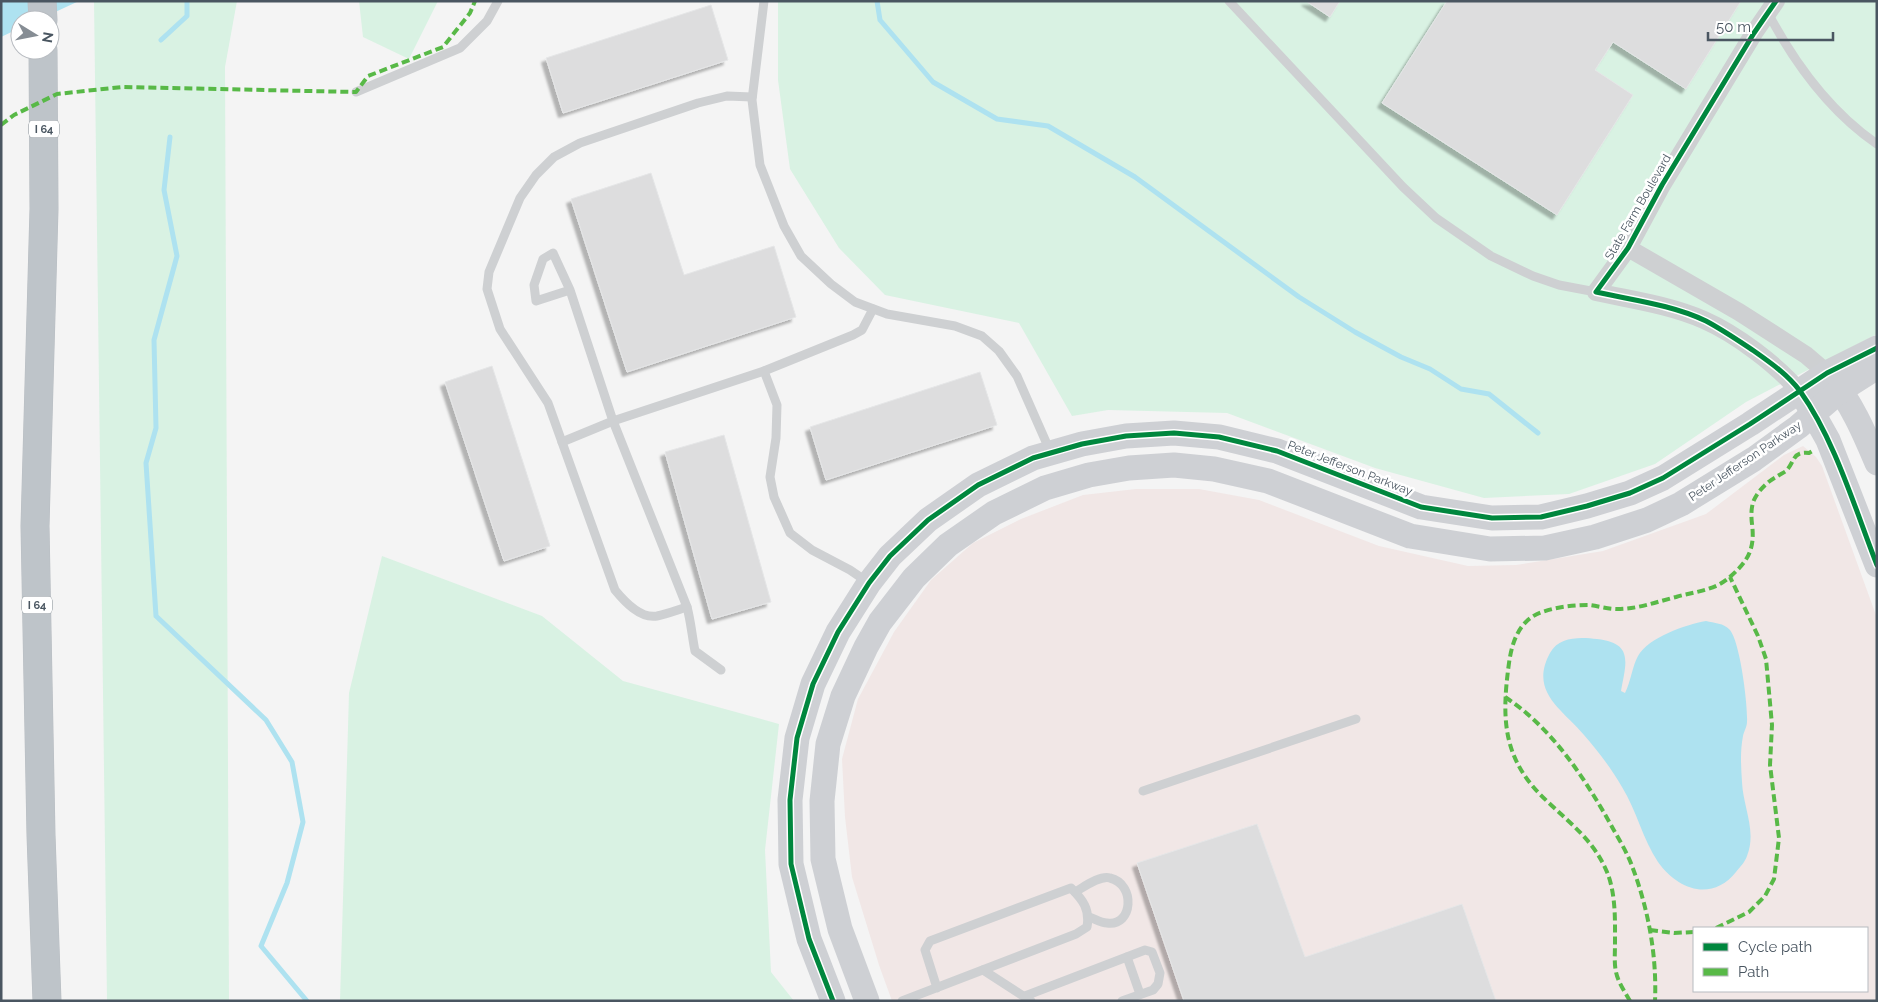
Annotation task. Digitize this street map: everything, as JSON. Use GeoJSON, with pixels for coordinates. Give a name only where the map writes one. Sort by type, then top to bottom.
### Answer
{"type":"FeatureCollection","features":[{"type":"Feature","properties":{"kind":"highway","name":"I 64"},"geometry":{"type":"LineString","coordinates":[[43,60],[44,208],[35,526],[41,835],[48,1001]]}},
{"type":"Feature","properties":{"kind":"street","name":"State Farm Boulevard"},"geometry":{"type":"LineString","coordinates":[[1596,292],[1628,248],[1662,185],[1754,33],[1772,7]]}},
{"type":"Feature","properties":{"kind":"street","name":"State Farm Boulevard"},"geometry":{"type":"LineString","coordinates":[[1628,248],[1740,312],[1806,355],[1834,381],[1862,427],[1877,463]]}},
{"type":"Feature","properties":{"kind":"street"},"geometry":{"type":"LineString","coordinates":[[1596,292],[1677,310],[1705,320],[1764,358],[1782,373],[1799,390],[1828,440],[1877,565]]}},
{"type":"Feature","properties":{"kind":"street"},"geometry":{"type":"LineString","coordinates":[[1834,381],[1877,348]]}},
{"type":"Feature","properties":{"kind":"street"},"geometry":{"type":"LineString","coordinates":[[1834,381],[1877,367]]}},
{"type":"Feature","properties":{"kind":"street","name":"Peter Jefferson Parkway"},"geometry":{"type":"LineString","coordinates":[[833,1001],[809,938],[791,864],[790,800],[797,738],[813,684],[838,632],[869,583],[890,556],[928,520],[978,485],[1034,458],[1082,444],[1126,436],[1174,433],[1219,437],[1277,451],[1421,507],[1492,518],[1540,516],[1587,506],[1630,493],[1663,478],[1743,429],[1799,390],[1834,381]]}},
{"type":"Feature","properties":{"kind":"street","name":"Peter Jefferson Parkway"},"geometry":{"type":"LineString","coordinates":[[867,1001],[840,929],[823,859],[822,801],[828,744],[843,696],[880,622],[914,578],[948,545],[994,513],[1045,488],[1089,475],[1129,468],[1174,465],[1214,469],[1268,481],[1410,536],[1490,549],[1544,548],[1595,537],[1647,520],[1681,504],[1754,459],[1814,413],[1834,381]]}},
{"type":"Feature","properties":{"kind":"lane"},"geometry":{"type":"LineString","coordinates":[[356,92],[460,48],[487,21],[498,1]]}},
{"type":"Feature","properties":{"kind":"lane"},"geometry":{"type":"LineString","coordinates":[[764,1],[752,97],[760,165],[784,226],[801,256],[855,302],[887,314],[955,326],[982,336],[1000,350],[1017,376],[1051,453]]}},
{"type":"Feature","properties":{"kind":"lane"},"geometry":{"type":"LineString","coordinates":[[1229,1],[1351,132],[1414,198],[1436,218],[1491,256],[1533,276],[1559,285],[1596,292]]}},
{"type":"Feature","properties":{"kind":"lane"},"geometry":{"type":"LineString","coordinates":[[1772,7],[1787,49],[1827,100],[1847,121],[1877,144]]}},
{"type":"Feature","properties":{"kind":"lane"},"geometry":{"type":"LineString","coordinates":[[687,607],[655,617],[649,616],[626,603],[615,590],[548,403],[500,329],[487,289],[489,272],[520,198],[536,175],[554,157],[580,143],[698,103],[727,96],[752,97]]}},
{"type":"Feature","properties":{"kind":"lane"},"geometry":{"type":"LineString","coordinates":[[570,290],[536,301],[534,285],[542,259],[554,253],[570,290],[613,421],[687,607],[692,625],[695,651],[721,670]]}},
{"type":"Feature","properties":{"kind":"lane"},"geometry":{"type":"LineString","coordinates":[[562,442],[613,421],[764,371],[862,330],[873,309]]}},
{"type":"Feature","properties":{"kind":"lane"},"geometry":{"type":"LineString","coordinates":[[764,371],[777,405],[776,438],[770,477],[774,497],[786,525],[790,532],[812,550],[850,570],[869,583]]}},
{"type":"Feature","properties":{"kind":"lane"},"geometry":{"type":"LineString","coordinates":[[1143,791],[1356,719]]}},
{"type":"Feature","properties":{"kind":"lane"},"geometry":{"type":"LineString","coordinates":[[1075,892],[1101,878],[1110,878],[1118,882],[1125,889],[1129,897],[1128,907],[1124,916],[1117,922],[1108,924],[1089,917]]}},
{"type":"Feature","properties":{"kind":"lane"},"geometry":{"type":"LineString","coordinates":[[902,1001],[937,988],[1076,934],[1087,927],[1089,917],[1085,902],[1071,888],[930,941],[925,950],[937,988]]}},
{"type":"Feature","properties":{"kind":"lane"},"geometry":{"type":"LineString","coordinates":[[983,970],[1028,998],[1145,950],[1152,952],[1160,973],[1158,984],[1153,990],[1122,1001]]}},
{"type":"Feature","properties":{"kind":"lane"},"geometry":{"type":"LineString","coordinates":[[1127,957],[1140,994]]}},
{"type":"Feature","properties":{"kind":"shaded area"},"geometry":{"type":"Polygon","coordinates":[[[1803,446],[1816,457],[1822,466],[1877,618],[1877,1001],[892,1001],[852,877],[845,817],[842,759],[858,699],[894,632],[931,580],[973,543],[1021,519],[1083,495],[1136,489],[1199,489],[1259,500],[1379,546],[1468,566],[1516,565],[1603,551],[1706,514],[1784,455],[1803,446]]]}},
{"type":"Feature","properties":{"kind":"green space"},"geometry":{"type":"Polygon","coordinates":[[[94,1],[237,1],[225,67],[229,1001],[107,1001],[94,1]]]}},
{"type":"Feature","properties":{"kind":"green space"},"geometry":{"type":"Polygon","coordinates":[[[359,1],[438,1],[409,59],[363,37],[359,1]]]}},
{"type":"Feature","properties":{"kind":"green space"},"geometry":{"type":"Polygon","coordinates":[[[778,1],[1877,1],[1877,334],[1746,402],[1655,464],[1569,494],[1484,498],[1375,468],[1227,413],[1108,410],[1072,416],[1019,323],[885,295],[839,248],[790,169],[778,80],[778,1]]]}},
{"type":"Feature","properties":{"kind":"green space"},"geometry":{"type":"Polygon","coordinates":[[[382,556],[542,616],[623,681],[779,724],[765,850],[771,972],[794,1001],[340,1001],[349,693],[382,556]]]}},
{"type":"Feature","properties":{"kind":"water"},"geometry":{"type":"Polygon","coordinates":[[[1,1],[79,1],[60,10],[10,10],[10,33],[1,37],[1,1]]]}},
{"type":"Feature","properties":{"kind":"water"},"geometry":{"type":"Polygon","coordinates":[[[1706,621],[1722,625],[1730,630],[1734,637],[1740,660],[1747,714],[1747,724],[1741,747],[1742,776],[1751,837],[1746,858],[1727,881],[1716,887],[1695,889],[1675,880],[1658,862],[1618,780],[1594,747],[1551,699],[1543,679],[1550,653],[1559,643],[1577,638],[1609,641],[1617,645],[1625,656],[1625,672],[1621,691],[1625,693],[1636,660],[1643,649],[1668,633],[1688,625],[1706,621]]]}},
{"type":"Feature","properties":{"kind":"building"},"geometry":{"type":"Polygon","coordinates":[[[1306,1],[1340,1],[1330,17],[1306,1]]]}},
{"type":"Feature","properties":{"kind":"building"},"geometry":{"type":"Polygon","coordinates":[[[1447,1],[1741,1],[1686,89],[1613,42],[1595,70],[1633,95],[1557,215],[1382,103],[1447,1]]]}},
{"type":"Feature","properties":{"kind":"building"},"geometry":{"type":"Polygon","coordinates":[[[711,5],[728,60],[563,113],[546,58],[711,5]]]}},
{"type":"Feature","properties":{"kind":"building"},"geometry":{"type":"Polygon","coordinates":[[[651,173],[684,275],[774,246],[796,317],[627,372],[571,199],[651,173]]]}},
{"type":"Feature","properties":{"kind":"building"},"geometry":{"type":"Polygon","coordinates":[[[492,366],[550,546],[504,561],[445,382],[492,366]]]}},
{"type":"Feature","properties":{"kind":"building"},"geometry":{"type":"Polygon","coordinates":[[[980,372],[997,425],[826,480],[810,427],[980,372]]]}},
{"type":"Feature","properties":{"kind":"building"},"geometry":{"type":"Polygon","coordinates":[[[724,435],[771,602],[712,619],[665,452],[724,435]]]}},
{"type":"Feature","properties":{"kind":"building"},"geometry":{"type":"Polygon","coordinates":[[[1257,824],[1305,957],[1462,904],[1496,1001],[1184,1001],[1137,863],[1257,824]]]}},
{"type":"Feature","properties":{"kind":"waterway"},"geometry":{"type":"LineString","coordinates":[[161,40],[187,16],[187,1]]}},
{"type":"Feature","properties":{"kind":"waterway"},"geometry":{"type":"LineString","coordinates":[[877,1],[880,20],[933,82],[997,119],[1048,126],[1135,177],[1299,297],[1355,332],[1401,357],[1430,369],[1461,389],[1489,394],[1538,433]]}},
{"type":"Feature","properties":{"kind":"waterway"},"geometry":{"type":"LineString","coordinates":[[170,137],[164,190],[177,256],[154,340],[156,428],[146,463],[156,616],[266,720],[292,762],[303,822],[287,883],[261,946],[307,1001]]}},
{"type":"Feature","properties":{"kind":"marked path"},"geometry":{"type":"LineString","coordinates":[[1,125],[14,115],[57,94],[122,87],[356,92],[368,76],[443,47],[470,13],[475,1]]}},
{"type":"Feature","properties":{"kind":"marked path"},"geometry":{"type":"LineString","coordinates":[[1630,1001],[1615,969],[1615,926],[1612,889],[1602,861],[1589,842],[1533,787],[1514,755],[1506,722],[1505,703],[1512,647],[1522,626],[1534,616],[1548,610],[1583,605],[1614,609],[1632,608],[1705,590],[1725,581],[1737,570],[1749,553],[1753,540],[1752,509],[1758,493],[1769,481],[1786,471],[1797,455],[1814,450]]}},
{"type":"Feature","properties":{"kind":"marked path"},"geometry":{"type":"LineString","coordinates":[[1718,927],[1749,912],[1765,896],[1774,879],[1779,838],[1770,765],[1772,725],[1766,659],[1758,636],[1730,577]]}},
{"type":"Feature","properties":{"kind":"marked path"},"geometry":{"type":"LineString","coordinates":[[1505,697],[1522,709],[1552,738],[1590,789],[1628,856],[1638,882],[1647,915],[1653,949],[1655,1001]]}},
{"type":"Feature","properties":{"kind":"marked path"},"geometry":{"type":"LineString","coordinates":[[1650,930],[1674,933],[1693,932]]}},
{"type":"Feature","properties":{"kind":"cycle path"},"geometry":{"type":"LineString","coordinates":[[1776,1],[1754,33],[1662,185],[1628,248],[1596,292],[1638,300],[1693,315],[1725,332],[1754,351],[1790,380],[1800,391],[1824,431],[1877,565]]}},
{"type":"Feature","properties":{"kind":"cycle path"},"geometry":{"type":"LineString","coordinates":[[833,1001],[809,939],[791,864],[790,800],[797,738],[813,684],[838,632],[869,583],[890,556],[928,520],[978,485],[1033,458],[1082,444],[1126,436],[1174,433],[1219,437],[1277,451],[1421,507],[1492,518],[1541,517],[1630,493],[1663,478],[1827,373],[1877,348]]}}]}
